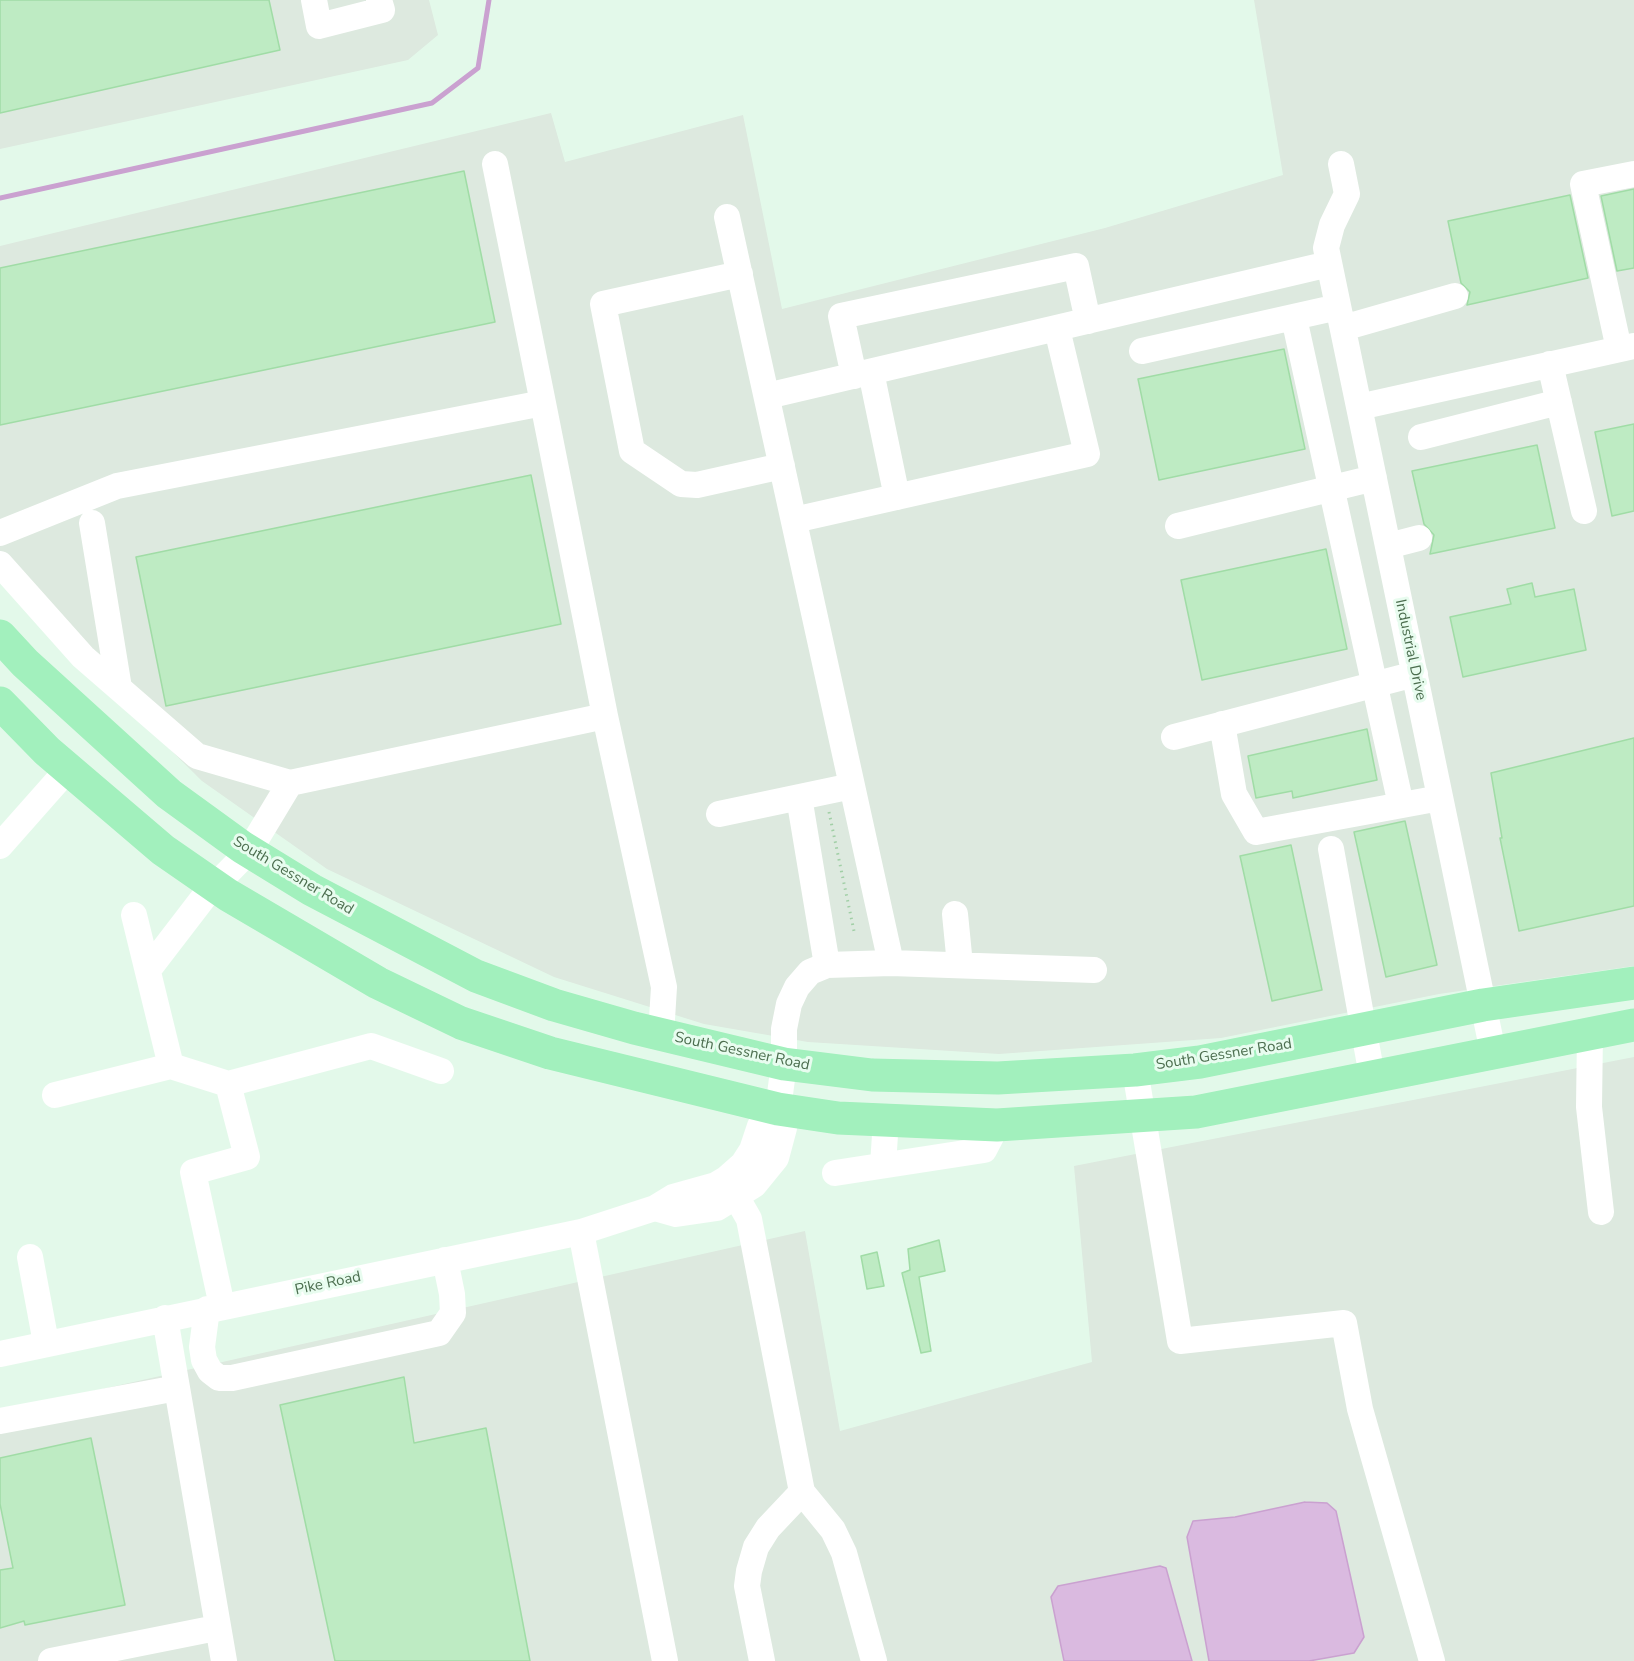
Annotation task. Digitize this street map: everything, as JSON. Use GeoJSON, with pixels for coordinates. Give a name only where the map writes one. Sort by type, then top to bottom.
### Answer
{"type":"FeatureCollection","features":[{"type":"Feature","properties":{"kind":"main road","name":"South Gessner Road"},"geometry":{"type":"LineString","coordinates":[[0,636],[24,663],[169,794],[249,851],[321,896],[476,975],[554,1005],[661,1035],[784,1064],[872,1075],[998,1078],[1136,1070],[1200,1062],[1483,1005],[1634,983]]}},
{"type":"Feature","properties":{"kind":"main road"},"geometry":{"type":"LineString","coordinates":[[0,702],[68,769],[163,850],[214,886],[304,942],[378,983],[461,1023],[550,1053],[778,1109],[838,1118],[997,1125],[1196,1112],[1634,1025]]}},
{"type":"Feature","properties":{"kind":"main road"},"geometry":{"type":"LineString","coordinates":[[1587,990],[1590,1033]]}},
{"type":"Feature","properties":{"kind":"main road"},"geometry":{"type":"LineString","coordinates":[[997,1125],[998,1078]]}},
{"type":"Feature","properties":{"kind":"street"},"geometry":{"type":"LineString","coordinates":[[314,0],[319,26],[382,10],[379,0]]}},
{"type":"Feature","properties":{"kind":"street"},"geometry":{"type":"LineString","coordinates":[[495,164],[605,716],[664,987],[661,1035]]}},
{"type":"Feature","properties":{"kind":"street"},"geometry":{"type":"LineString","coordinates":[[767,396],[1057,329],[1328,256],[1332,225],[1347,194],[1341,164]]}},
{"type":"Feature","properties":{"kind":"street"},"geometry":{"type":"LineString","coordinates":[[1359,407],[1627,347],[1583,184],[1634,174]]}},
{"type":"Feature","properties":{"kind":"street"},"geometry":{"type":"LineString","coordinates":[[727,217],[891,963]]}},
{"type":"Feature","properties":{"kind":"street","name":"Industrial Drive"},"geometry":{"type":"LineString","coordinates":[[1328,256],[1493,1052]]}},
{"type":"Feature","properties":{"kind":"street"},"geometry":{"type":"LineString","coordinates":[[897,497],[862,374],[842,316],[1076,266],[1088,321]]}},
{"type":"Feature","properties":{"kind":"street"},"geometry":{"type":"LineString","coordinates":[[740,273],[603,304],[632,451],[681,484],[698,485],[782,466]]}},
{"type":"Feature","properties":{"kind":"street"},"geometry":{"type":"LineString","coordinates":[[1142,351],[1294,318],[1340,318],[1455,296]]}},
{"type":"Feature","properties":{"kind":"street"},"geometry":{"type":"LineString","coordinates":[[1294,318],[1401,805]]}},
{"type":"Feature","properties":{"kind":"street"},"geometry":{"type":"LineString","coordinates":[[794,520],[1087,454],[1057,329]]}},
{"type":"Feature","properties":{"kind":"street"},"geometry":{"type":"LineString","coordinates":[[1550,364],[1584,511]]}},
{"type":"Feature","properties":{"kind":"street"},"geometry":{"type":"LineString","coordinates":[[1421,436],[1558,402]]}},
{"type":"Feature","properties":{"kind":"street"},"geometry":{"type":"LineString","coordinates":[[0,533],[117,486],[543,403]]}},
{"type":"Feature","properties":{"kind":"street"},"geometry":{"type":"LineString","coordinates":[[1178,526],[1374,478]]}},
{"type":"Feature","properties":{"kind":"street"},"geometry":{"type":"LineString","coordinates":[[92,523],[119,688]]}},
{"type":"Feature","properties":{"kind":"street"},"geometry":{"type":"LineString","coordinates":[[1388,546],[1419,538]]}},
{"type":"Feature","properties":{"kind":"street"},"geometry":{"type":"LineString","coordinates":[[0,564],[83,657],[197,756],[290,783],[605,716]]}},
{"type":"Feature","properties":{"kind":"street"},"geometry":{"type":"LineString","coordinates":[[1174,737],[1415,674]]}},
{"type":"Feature","properties":{"kind":"street"},"geometry":{"type":"LineString","coordinates":[[1222,724],[1234,794],[1256,832],[1440,798]]}},
{"type":"Feature","properties":{"kind":"street"},"geometry":{"type":"LineString","coordinates":[[0,846],[68,769]]}},
{"type":"Feature","properties":{"kind":"street"},"geometry":{"type":"LineString","coordinates":[[148,970],[214,886],[249,851],[290,783]]}},
{"type":"Feature","properties":{"kind":"street"},"geometry":{"type":"LineString","coordinates":[[719,814],[852,786]]}},
{"type":"Feature","properties":{"kind":"street"},"geometry":{"type":"LineString","coordinates":[[799,797],[827,965],[891,963],[1094,970]]}},
{"type":"Feature","properties":{"kind":"street"},"geometry":{"type":"LineString","coordinates":[[1331,849],[1372,1076]]}},
{"type":"Feature","properties":{"kind":"street"},"geometry":{"type":"LineString","coordinates":[[955,914],[960,965]]}},
{"type":"Feature","properties":{"kind":"street"},"geometry":{"type":"LineString","coordinates":[[134,915],[171,1066]]}},
{"type":"Feature","properties":{"kind":"street","name":"Pike Road"},"geometry":{"type":"LineString","coordinates":[[0,1354],[580,1232],[655,1208],[676,1214],[717,1208],[732,1188],[754,1185],[776,1158],[784,1128],[778,1109],[784,1064],[784,1029],[789,1004],[797,987],[810,972],[827,965]]}},
{"type":"Feature","properties":{"kind":"street"},"geometry":{"type":"LineString","coordinates":[[1590,1033],[1589,1107],[1601,1212]]}},
{"type":"Feature","properties":{"kind":"street"},"geometry":{"type":"LineString","coordinates":[[55,1095],[171,1066],[228,1084],[371,1046],[441,1071]]}},
{"type":"Feature","properties":{"kind":"street"},"geometry":{"type":"LineString","coordinates":[[1136,1070],[1180,1341],[1344,1323],[1360,1409],[1432,1661]]}},
{"type":"Feature","properties":{"kind":"street"},"geometry":{"type":"LineString","coordinates":[[228,1084],[247,1157],[193,1172],[215,1308],[202,1347],[204,1360],[210,1371],[219,1378],[232,1378],[440,1333],[453,1313],[445,1260]]}},
{"type":"Feature","properties":{"kind":"street"},"geometry":{"type":"LineString","coordinates":[[883,1165],[886,1120]]}},
{"type":"Feature","properties":{"kind":"street"},"geometry":{"type":"LineString","coordinates":[[836,1173],[984,1150],[997,1125]]}},
{"type":"Feature","properties":{"kind":"street"},"geometry":{"type":"LineString","coordinates":[[732,1188],[749,1220],[802,1492],[833,1530],[840,1545],[874,1661]]}},
{"type":"Feature","properties":{"kind":"street"},"geometry":{"type":"LineString","coordinates":[[580,1232],[665,1661]]}},
{"type":"Feature","properties":{"kind":"street"},"geometry":{"type":"LineString","coordinates":[[30,1257],[46,1343]]}},
{"type":"Feature","properties":{"kind":"street"},"geometry":{"type":"LineString","coordinates":[[165,1318],[216,1628],[224,1661]]}},
{"type":"Feature","properties":{"kind":"street"},"geometry":{"type":"LineString","coordinates":[[0,1421],[177,1388]]}},
{"type":"Feature","properties":{"kind":"street"},"geometry":{"type":"LineString","coordinates":[[762,1661],[747,1586],[749,1571],[756,1547],[768,1528],[802,1492]]}},
{"type":"Feature","properties":{"kind":"street"},"geometry":{"type":"LineString","coordinates":[[51,1661],[216,1628]]}},
{"type":"Feature","properties":{"kind":"path"},"geometry":{"type":"LineString","coordinates":[[825,792],[854,931]]}},
{"type":"Feature","properties":{"kind":"shaded area"},"geometry":{"type":"Polygon","coordinates":[[[0,0],[429,0],[438,35],[408,60],[0,149],[0,0]]]}},
{"type":"Feature","properties":{"kind":"shaded area"},"geometry":{"type":"Polygon","coordinates":[[[1254,0],[1634,0],[1634,966],[1439,994],[1221,1038],[999,1054],[808,1042],[704,1024],[554,977],[327,869],[202,781],[0,579],[0,246],[551,113],[565,162],[743,115],[782,309],[1105,228],[1283,175],[1254,0]]]}},
{"type":"Feature","properties":{"kind":"shaded area"},"geometry":{"type":"Polygon","coordinates":[[[1634,1057],[1634,1661],[0,1661],[0,1412],[805,1231],[840,1431],[1092,1362],[1074,1166],[1634,1057]]]}},
{"type":"Feature","properties":{"kind":"shaded area"},"geometry":{"type":"Polygon","coordinates":[[[1305,1502],[1327,1503],[1336,1511],[1364,1637],[1354,1653],[1309,1661],[1209,1661],[1187,1537],[1193,1521],[1235,1517],[1305,1502]]]}},
{"type":"Feature","properties":{"kind":"shaded area"},"geometry":{"type":"Polygon","coordinates":[[[1160,1566],[1166,1568],[1192,1661],[1064,1661],[1051,1597],[1058,1586],[1160,1566]]]}},
{"type":"Feature","properties":{"kind":"building"},"geometry":{"type":"Polygon","coordinates":[[[0,0],[269,0],[280,50],[0,113],[0,0]]]}},
{"type":"Feature","properties":{"kind":"building"},"geometry":{"type":"Polygon","coordinates":[[[464,171],[495,322],[0,425],[0,268],[464,171]]]}},
{"type":"Feature","properties":{"kind":"building"},"geometry":{"type":"Polygon","coordinates":[[[1634,189],[1634,268],[1617,271],[1601,196],[1634,189]]]}},
{"type":"Feature","properties":{"kind":"building"},"geometry":{"type":"Polygon","coordinates":[[[1570,195],[1588,278],[1467,305],[1470,292],[1461,283],[1448,221],[1570,195]]]}},
{"type":"Feature","properties":{"kind":"building"},"geometry":{"type":"Polygon","coordinates":[[[1284,349],[1305,449],[1159,480],[1138,379],[1284,349]]]}},
{"type":"Feature","properties":{"kind":"building"},"geometry":{"type":"Polygon","coordinates":[[[1634,424],[1634,511],[1612,516],[1595,432],[1634,424]]]}},
{"type":"Feature","properties":{"kind":"building"},"geometry":{"type":"Polygon","coordinates":[[[1537,445],[1555,528],[1430,554],[1434,535],[1424,524],[1412,471],[1537,445]]]}},
{"type":"Feature","properties":{"kind":"building"},"geometry":{"type":"Polygon","coordinates":[[[531,475],[561,624],[166,706],[136,557],[531,475]]]}},
{"type":"Feature","properties":{"kind":"building"},"geometry":{"type":"Polygon","coordinates":[[[1326,549],[1347,649],[1202,680],[1181,580],[1326,549]]]}},
{"type":"Feature","properties":{"kind":"building"},"geometry":{"type":"Polygon","coordinates":[[[1532,583],[1535,597],[1574,589],[1586,650],[1463,677],[1450,617],[1511,604],[1507,589],[1532,583]]]}},
{"type":"Feature","properties":{"kind":"building"},"geometry":{"type":"Polygon","coordinates":[[[1367,729],[1377,780],[1293,798],[1292,791],[1256,798],[1248,756],[1367,729]]]}},
{"type":"Feature","properties":{"kind":"building"},"geometry":{"type":"Polygon","coordinates":[[[1634,738],[1634,906],[1519,931],[1500,838],[1502,838],[1491,773],[1634,738]]]}},
{"type":"Feature","properties":{"kind":"building"},"geometry":{"type":"Polygon","coordinates":[[[1405,821],[1437,965],[1386,977],[1354,832],[1405,821]]]}},
{"type":"Feature","properties":{"kind":"building"},"geometry":{"type":"Polygon","coordinates":[[[1291,845],[1322,990],[1272,1001],[1240,856],[1291,845]]]}},
{"type":"Feature","properties":{"kind":"building"},"geometry":{"type":"Polygon","coordinates":[[[939,1240],[945,1271],[919,1277],[931,1351],[921,1353],[902,1273],[910,1270],[908,1249],[939,1240]]]}},
{"type":"Feature","properties":{"kind":"building"},"geometry":{"type":"Polygon","coordinates":[[[877,1252],[884,1286],[867,1289],[861,1256],[877,1252]]]}},
{"type":"Feature","properties":{"kind":"building"},"geometry":{"type":"Polygon","coordinates":[[[404,1377],[414,1443],[486,1428],[530,1661],[335,1661],[280,1405],[404,1377]]]}},
{"type":"Feature","properties":{"kind":"building"},"geometry":{"type":"Polygon","coordinates":[[[91,1438],[125,1605],[25,1625],[24,1621],[0,1628],[0,1570],[13,1568],[0,1504],[0,1458],[91,1438]]]}},
{"type":"Feature","properties":{"kind":"waterway"},"geometry":{"type":"LineString","coordinates":[[0,198],[432,103],[478,68],[489,0]]}}]}
